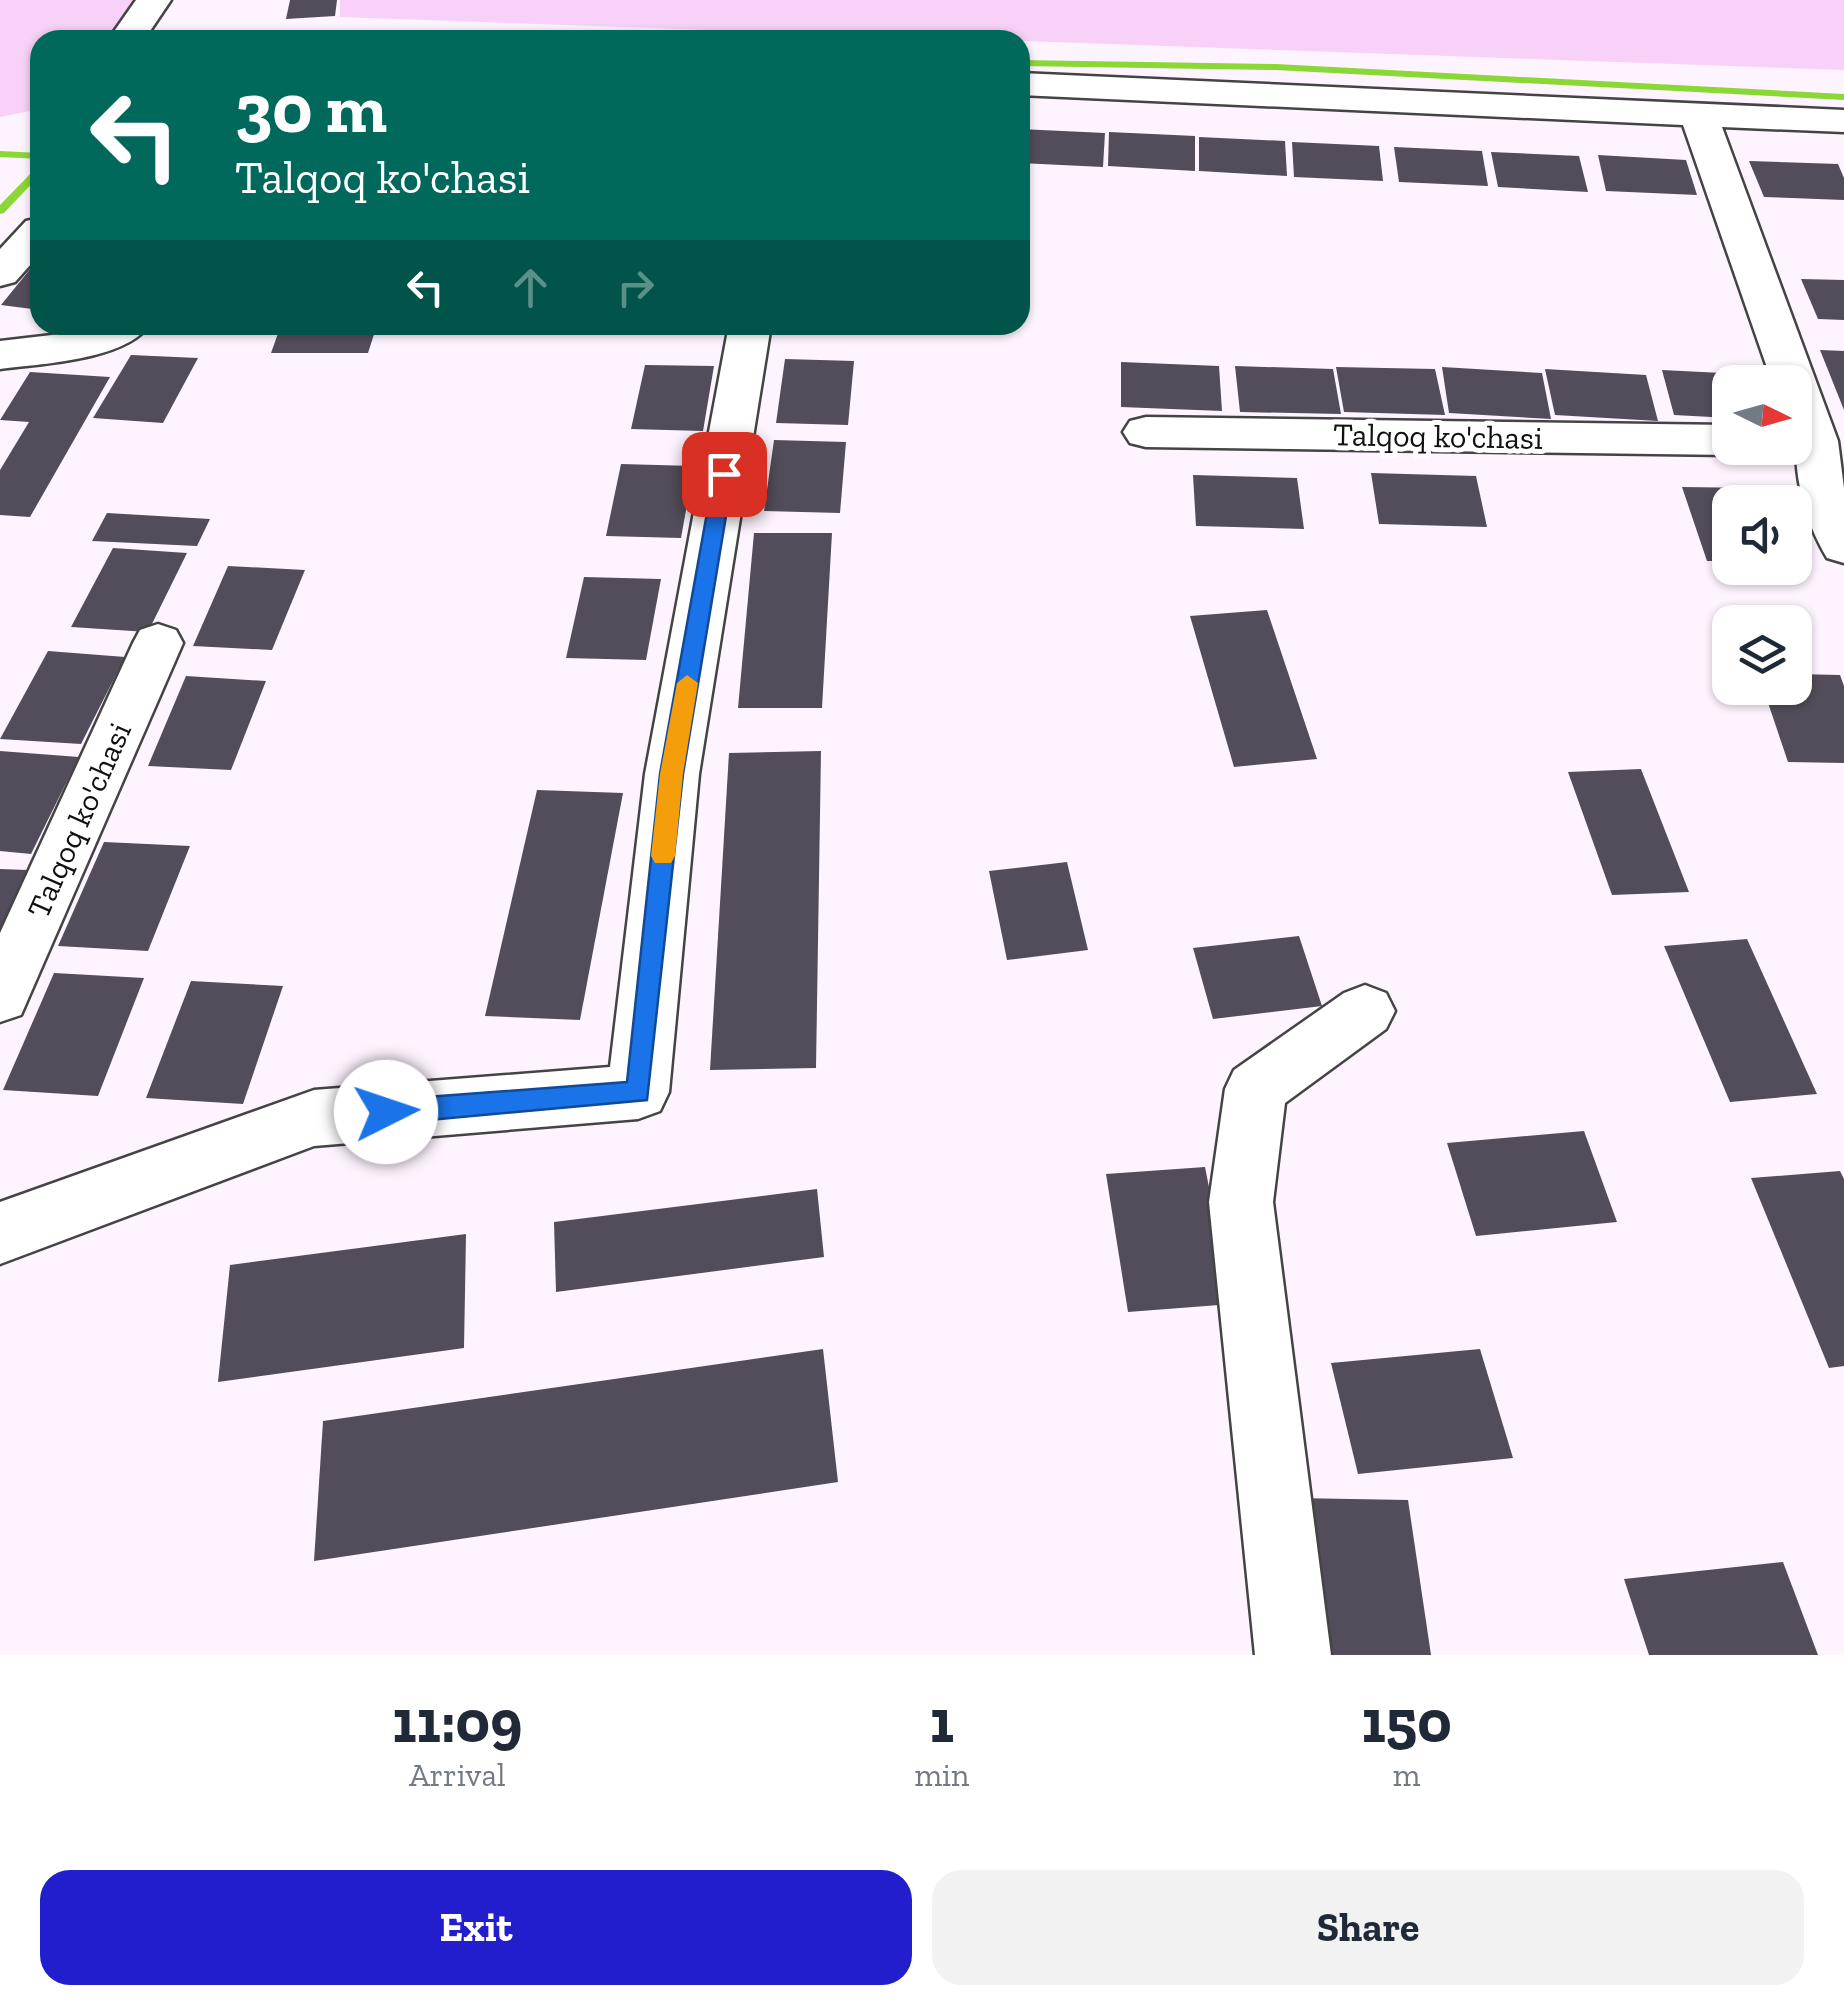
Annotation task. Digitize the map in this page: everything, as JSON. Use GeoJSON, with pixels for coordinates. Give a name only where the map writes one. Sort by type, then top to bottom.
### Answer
{"type":"FeatureCollection","features":[{"type":"Feature","properties":{"kind":"street"},"geometry":{"type":"LineString","coordinates":[[133,30],[154,0]]}},
{"type":"Feature","properties":{"kind":"street"},"geometry":{"type":"LineString","coordinates":[[1030,84],[1844,121]]}},
{"type":"Feature","properties":{"kind":"street"},"geometry":{"type":"LineString","coordinates":[[1699,116],[1787,365]]}},
{"type":"Feature","properties":{"kind":"street"},"geometry":{"type":"LineString","coordinates":[[0,273],[30,241]]}},
{"type":"Feature","properties":{"kind":"street"},"geometry":{"type":"LineString","coordinates":[[0,355],[77,346],[104,335]]}},
{"type":"Feature","properties":{"kind":"street"},"geometry":{"type":"LineString","coordinates":[[0,1233],[314,1118],[638,1092],[672,774],[748,335]]}},
{"type":"Feature","properties":{"kind":"street","name":"Talqoq ko'chasi"},"geometry":{"type":"LineString","coordinates":[[1146,432],[1712,440]]}},
{"type":"Feature","properties":{"kind":"street"},"geometry":{"type":"LineString","coordinates":[[1812,462],[1844,546]]}},
{"type":"Feature","properties":{"kind":"street","name":"Talqoq ko'chasi"},"geometry":{"type":"LineString","coordinates":[[0,997],[158,643]]}},
{"type":"Feature","properties":{"kind":"street"},"geometry":{"type":"LineString","coordinates":[[1293,1655],[1241,1202],[1256,1090],[1366,1011]]}},
{"type":"Feature","properties":{"kind":"shaded area"},"geometry":{"type":"Polygon","coordinates":[[[0,0],[139,0],[119,30],[30,30],[30,111],[0,117],[0,0]]]}},
{"type":"Feature","properties":{"kind":"shaded area"},"geometry":{"type":"Polygon","coordinates":[[[340,0],[1844,0],[1844,70],[1030,41],[1030,30],[709,30],[340,17],[340,0]]]}},
{"type":"Feature","properties":{"kind":"building"},"geometry":{"type":"Polygon","coordinates":[[[290,0],[337,0],[335,16],[286,19],[290,0]]]}},
{"type":"Feature","properties":{"kind":"building"},"geometry":{"type":"Polygon","coordinates":[[[1030,129],[1105,133],[1103,167],[1030,163],[1030,129]]]}},
{"type":"Feature","properties":{"kind":"building"},"geometry":{"type":"Polygon","coordinates":[[[1109,132],[1195,136],[1195,171],[1108,166],[1109,132]]]}},
{"type":"Feature","properties":{"kind":"building"},"geometry":{"type":"Polygon","coordinates":[[[1199,137],[1285,141],[1287,176],[1199,171],[1199,137]]]}},
{"type":"Feature","properties":{"kind":"building"},"geometry":{"type":"Polygon","coordinates":[[[1292,142],[1379,146],[1383,181],[1294,177],[1292,142]]]}},
{"type":"Feature","properties":{"kind":"building"},"geometry":{"type":"Polygon","coordinates":[[[1394,147],[1482,151],[1488,186],[1399,182],[1394,147]]]}},
{"type":"Feature","properties":{"kind":"building"},"geometry":{"type":"Polygon","coordinates":[[[1491,152],[1579,156],[1588,192],[1498,187],[1491,152]]]}},
{"type":"Feature","properties":{"kind":"building"},"geometry":{"type":"Polygon","coordinates":[[[1598,155],[1686,160],[1697,195],[1606,191],[1598,155]]]}},
{"type":"Feature","properties":{"kind":"building"},"geometry":{"type":"Polygon","coordinates":[[[1749,161],[1838,164],[1844,178],[1844,200],[1764,197],[1749,161]]]}},
{"type":"Feature","properties":{"kind":"building"},"geometry":{"type":"Polygon","coordinates":[[[30,269],[30,309],[1,305],[30,269]]]}},
{"type":"Feature","properties":{"kind":"building"},"geometry":{"type":"Polygon","coordinates":[[[1801,279],[1844,280],[1844,320],[1818,319],[1801,279]]]}},
{"type":"Feature","properties":{"kind":"building"},"geometry":{"type":"Polygon","coordinates":[[[277,335],[374,335],[368,353],[271,353],[277,335]]]}},
{"type":"Feature","properties":{"kind":"building"},"geometry":{"type":"Polygon","coordinates":[[[1820,350],[1844,351],[1844,410],[1820,350]]]}},
{"type":"Feature","properties":{"kind":"building"},"geometry":{"type":"Polygon","coordinates":[[[131,355],[198,358],[163,423],[93,418],[131,355]]]}},
{"type":"Feature","properties":{"kind":"building"},"geometry":{"type":"Polygon","coordinates":[[[785,359],[854,361],[848,425],[776,423],[785,359]]]}},
{"type":"Feature","properties":{"kind":"building"},"geometry":{"type":"Polygon","coordinates":[[[1121,362],[1219,366],[1222,411],[1121,407],[1121,362]]]}},
{"type":"Feature","properties":{"kind":"building"},"geometry":{"type":"Polygon","coordinates":[[[645,365],[714,366],[703,431],[631,429],[645,365]]]}},
{"type":"Feature","properties":{"kind":"building"},"geometry":{"type":"Polygon","coordinates":[[[1235,366],[1333,369],[1341,414],[1240,412],[1235,366]]]}},
{"type":"Feature","properties":{"kind":"building"},"geometry":{"type":"Polygon","coordinates":[[[1336,367],[1435,369],[1445,415],[1344,412],[1336,367]]]}},
{"type":"Feature","properties":{"kind":"building"},"geometry":{"type":"Polygon","coordinates":[[[1442,367],[1542,373],[1551,419],[1449,413],[1442,367]]]}},
{"type":"Feature","properties":{"kind":"building"},"geometry":{"type":"Polygon","coordinates":[[[1545,369],[1646,375],[1658,421],[1555,415],[1545,369]]]}},
{"type":"Feature","properties":{"kind":"building"},"geometry":{"type":"Polygon","coordinates":[[[1662,370],[1712,372],[1712,417],[1674,415],[1662,370]]]}},
{"type":"Feature","properties":{"kind":"building"},"geometry":{"type":"Polygon","coordinates":[[[30,372],[110,377],[30,517],[0,515],[0,470],[29,422],[0,420],[30,372]]]}},
{"type":"Feature","properties":{"kind":"building"},"geometry":{"type":"Polygon","coordinates":[[[774,440],[846,442],[840,513],[764,511],[774,440]]]}},
{"type":"Feature","properties":{"kind":"building"},"geometry":{"type":"Polygon","coordinates":[[[621,464],[694,466],[681,538],[606,536],[621,464]]]}},
{"type":"Feature","properties":{"kind":"building"},"geometry":{"type":"Polygon","coordinates":[[[1371,473],[1476,476],[1487,527],[1379,524],[1371,473]]]}},
{"type":"Feature","properties":{"kind":"building"},"geometry":{"type":"Polygon","coordinates":[[[1193,475],[1297,478],[1304,529],[1196,526],[1193,475]]]}},
{"type":"Feature","properties":{"kind":"building"},"geometry":{"type":"Polygon","coordinates":[[[1682,487],[1712,487],[1712,561],[1707,561],[1682,487]]]}},
{"type":"Feature","properties":{"kind":"building"},"geometry":{"type":"Polygon","coordinates":[[[107,513],[210,519],[197,546],[92,541],[107,513]]]}},
{"type":"Feature","properties":{"kind":"building"},"geometry":{"type":"Polygon","coordinates":[[[754,533],[832,533],[822,708],[738,708],[754,533]]]}},
{"type":"Feature","properties":{"kind":"building"},"geometry":{"type":"Polygon","coordinates":[[[113,548],[187,553],[148,632],[71,627],[113,548]]]}},
{"type":"Feature","properties":{"kind":"building"},"geometry":{"type":"Polygon","coordinates":[[[228,566],[305,570],[272,650],[193,646],[228,566]]]}},
{"type":"Feature","properties":{"kind":"building"},"geometry":{"type":"Polygon","coordinates":[[[584,577],[661,579],[646,660],[566,658],[584,577]]]}},
{"type":"Feature","properties":{"kind":"building"},"geometry":{"type":"Polygon","coordinates":[[[1267,610],[1317,759],[1234,767],[1190,616],[1267,610]]]}},
{"type":"Feature","properties":{"kind":"building"},"geometry":{"type":"Polygon","coordinates":[[[48,651],[125,657],[81,744],[0,739],[48,651]]]}},
{"type":"Feature","properties":{"kind":"building"},"geometry":{"type":"Polygon","coordinates":[[[1812,674],[1840,675],[1844,686],[1844,763],[1788,762],[1769,705],[1812,705],[1812,674]]]}},
{"type":"Feature","properties":{"kind":"building"},"geometry":{"type":"Polygon","coordinates":[[[186,676],[266,681],[231,770],[148,766],[186,676]]]}},
{"type":"Feature","properties":{"kind":"building"},"geometry":{"type":"Polygon","coordinates":[[[0,751],[79,757],[31,854],[0,851],[0,751]]]}},
{"type":"Feature","properties":{"kind":"building"},"geometry":{"type":"Polygon","coordinates":[[[821,751],[816,1068],[710,1070],[729,753],[821,751]]]}},
{"type":"Feature","properties":{"kind":"building"},"geometry":{"type":"Polygon","coordinates":[[[1641,769],[1689,892],[1612,895],[1568,772],[1641,769]]]}},
{"type":"Feature","properties":{"kind":"building"},"geometry":{"type":"Polygon","coordinates":[[[537,790],[623,793],[580,1020],[485,1016],[537,790]]]}},
{"type":"Feature","properties":{"kind":"building"},"geometry":{"type":"Polygon","coordinates":[[[104,842],[190,846],[148,951],[58,946],[104,842]]]}},
{"type":"Feature","properties":{"kind":"building"},"geometry":{"type":"Polygon","coordinates":[[[1067,862],[1088,950],[1007,960],[989,871],[1067,862]]]}},
{"type":"Feature","properties":{"kind":"building"},"geometry":{"type":"Polygon","coordinates":[[[0,869],[28,870],[0,930],[0,869]]]}},
{"type":"Feature","properties":{"kind":"building"},"geometry":{"type":"Polygon","coordinates":[[[1299,936],[1322,1006],[1213,1019],[1193,948],[1299,936]]]}},
{"type":"Feature","properties":{"kind":"building"},"geometry":{"type":"Polygon","coordinates":[[[1747,939],[1817,1094],[1730,1102],[1664,946],[1747,939]]]}},
{"type":"Feature","properties":{"kind":"building"},"geometry":{"type":"Polygon","coordinates":[[[54,973],[144,978],[98,1096],[3,1090],[54,973]]]}},
{"type":"Feature","properties":{"kind":"building"},"geometry":{"type":"Polygon","coordinates":[[[191,981],[283,986],[243,1104],[146,1098],[191,981]]]}},
{"type":"Feature","properties":{"kind":"building"},"geometry":{"type":"Polygon","coordinates":[[[1584,1131],[1617,1222],[1476,1236],[1447,1143],[1584,1131]]]}},
{"type":"Feature","properties":{"kind":"building"},"geometry":{"type":"Polygon","coordinates":[[[1205,1167],[1232,1304],[1128,1312],[1106,1174],[1205,1167]]]}},
{"type":"Feature","properties":{"kind":"building"},"geometry":{"type":"Polygon","coordinates":[[[1840,1171],[1844,1179],[1844,1366],[1829,1368],[1751,1178],[1840,1171]]]}},
{"type":"Feature","properties":{"kind":"building"},"geometry":{"type":"Polygon","coordinates":[[[817,1189],[824,1257],[556,1292],[554,1222],[817,1189]]]}},
{"type":"Feature","properties":{"kind":"building"},"geometry":{"type":"Polygon","coordinates":[[[466,1234],[464,1348],[218,1382],[230,1265],[466,1234]]]}},
{"type":"Feature","properties":{"kind":"building"},"geometry":{"type":"Polygon","coordinates":[[[823,1349],[838,1482],[314,1561],[323,1421],[823,1349]]]}},
{"type":"Feature","properties":{"kind":"building"},"geometry":{"type":"Polygon","coordinates":[[[1480,1349],[1513,1458],[1358,1474],[1331,1363],[1480,1349]]]}},
{"type":"Feature","properties":{"kind":"building"},"geometry":{"type":"Polygon","coordinates":[[[1295,1498],[1408,1500],[1431,1655],[1312,1655],[1295,1498]]]}},
{"type":"Feature","properties":{"kind":"building"},"geometry":{"type":"Polygon","coordinates":[[[1783,1562],[1818,1655],[1649,1655],[1624,1579],[1783,1562]]]}},
{"type":"Feature","properties":{"kind":"waterway"},"geometry":{"type":"LineString","coordinates":[[1030,63],[1276,67],[1844,97]]}},
{"type":"Feature","properties":{"kind":"waterway"},"geometry":{"type":"LineString","coordinates":[[0,154],[30,156]]}},
{"type":"Feature","properties":{"kind":"waterway"},"geometry":{"type":"LineString","coordinates":[[0,211],[30,180]]}},
{"type":"Feature","properties":{"kind":"slow traffic"},"geometry":{"type":"LineString","coordinates":[[663,856],[687,683]]}},
{"type":"Feature","properties":{"kind":"route"},"geometry":{"type":"LineString","coordinates":[[386,1112],[638,1092],[672,774],[724,474]]}}]}
